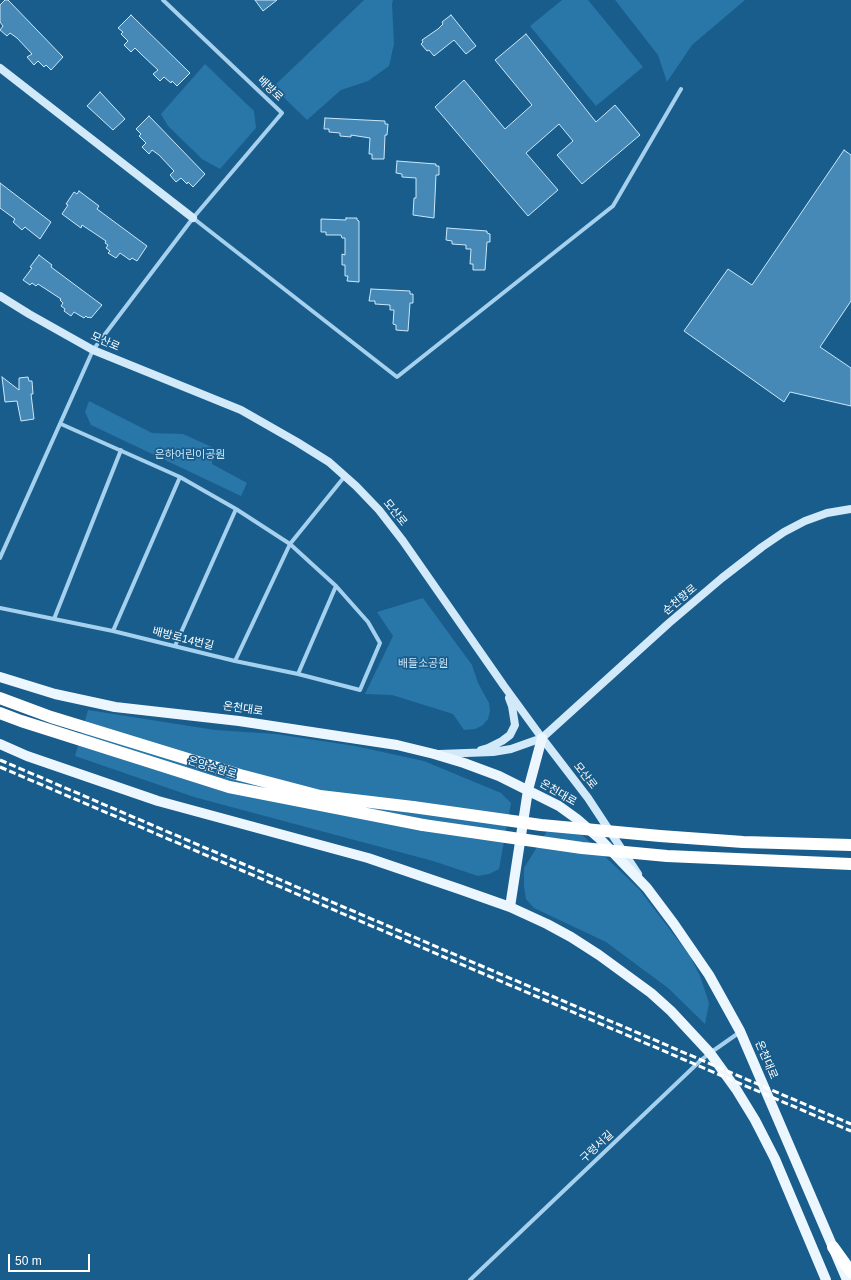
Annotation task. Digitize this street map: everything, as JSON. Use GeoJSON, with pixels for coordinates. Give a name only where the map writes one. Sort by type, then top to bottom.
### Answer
{"type":"FeatureCollection","features":[{"type":"Feature","properties":{"kind":"highway","name":"온양순환로"},"geometry":{"type":"LineString","coordinates":[[0,698],[51,717],[240,775],[320,796],[540,825],[743,842],[851,845]]}},
{"type":"Feature","properties":{"kind":"highway","name":"온양순환로"},"geometry":{"type":"LineString","coordinates":[[0,713],[229,787],[423,825],[582,848],[778,862],[851,864]]}},
{"type":"Feature","properties":{"kind":"highway"},"geometry":{"type":"LineString","coordinates":[[833,1247],[851,1272]]}},
{"type":"Feature","properties":{"kind":"main road","name":"온천대로"},"geometry":{"type":"LineString","coordinates":[[0,677],[55,694],[115,707],[239,720],[390,744],[434,754],[464,762],[498,776],[559,806],[600,839],[647,888],[709,975],[740,1031],[847,1280]]}},
{"type":"Feature","properties":{"kind":"main road"},"geometry":{"type":"LineString","coordinates":[[510,907],[528,790],[542,738]]}},
{"type":"Feature","properties":{"kind":"main road"},"geometry":{"type":"LineString","coordinates":[[0,744],[27,756],[158,802],[368,858],[510,907],[571,937],[651,992],[710,1053],[736,1089],[755,1120],[775,1160],[826,1280]]}},
{"type":"Feature","properties":{"kind":"street","name":"배방로"},"geometry":{"type":"LineString","coordinates":[[163,0],[282,113],[193,218]]}},
{"type":"Feature","properties":{"kind":"street"},"geometry":{"type":"LineString","coordinates":[[0,68],[397,377],[613,206],[681,89]]}},
{"type":"Feature","properties":{"kind":"street"},"geometry":{"type":"LineString","coordinates":[[0,558],[93,350],[193,218]]}},
{"type":"Feature","properties":{"kind":"street","name":"모산로"},"geometry":{"type":"LineString","coordinates":[[0,296],[93,350],[242,410],[323,458],[356,486],[379,510],[403,541],[504,686],[588,798],[647,888]]}},
{"type":"Feature","properties":{"kind":"street"},"geometry":{"type":"LineString","coordinates":[[61,424],[180,476],[236,509],[290,544],[336,586],[298,674]]}},
{"type":"Feature","properties":{"kind":"street"},"geometry":{"type":"LineString","coordinates":[[54,618],[121,450]]}},
{"type":"Feature","properties":{"kind":"street"},"geometry":{"type":"LineString","coordinates":[[113,631],[180,476]]}},
{"type":"Feature","properties":{"kind":"street"},"geometry":{"type":"LineString","coordinates":[[235,661],[290,544],[345,476]]}},
{"type":"Feature","properties":{"kind":"street"},"geometry":{"type":"LineString","coordinates":[[175,646],[236,509]]}},
{"type":"Feature","properties":{"kind":"street","name":"순천향로"},"geometry":{"type":"LineString","coordinates":[[542,738],[669,623],[722,578],[762,547],[784,532],[805,521],[827,513],[851,510]]}},
{"type":"Feature","properties":{"kind":"street","name":"배방로14번길"},"geometry":{"type":"LineString","coordinates":[[0,608],[113,631],[360,690],[380,643],[368,622],[336,586]]}},
{"type":"Feature","properties":{"kind":"street"},"geometry":{"type":"LineString","coordinates":[[470,752],[488,748],[502,742],[510,735],[515,725],[512,706],[504,686]]}},
{"type":"Feature","properties":{"kind":"street"},"geometry":{"type":"LineString","coordinates":[[434,754],[493,752],[511,749],[542,738]]}},
{"type":"Feature","properties":{"kind":"street","name":"구령서길"},"geometry":{"type":"LineString","coordinates":[[470,1280],[710,1053],[740,1031]]}},
{"type":"Feature","properties":{"kind":"green space"},"geometry":{"type":"Polygon","coordinates":[[[364,0],[393,0],[394,44],[389,66],[368,81],[341,90],[307,120],[273,87],[364,0]]]}},
{"type":"Feature","properties":{"kind":"green space"},"geometry":{"type":"Polygon","coordinates":[[[562,0],[588,0],[643,67],[596,106],[530,26],[562,0]]]}},
{"type":"Feature","properties":{"kind":"green space"},"geometry":{"type":"Polygon","coordinates":[[[615,0],[745,0],[692,45],[667,82],[658,55],[615,0]]]}},
{"type":"Feature","properties":{"kind":"green space"},"geometry":{"type":"Polygon","coordinates":[[[205,64],[254,111],[256,128],[220,169],[202,159],[168,126],[161,114],[205,64]]]}},
{"type":"Feature","properties":{"kind":"green space","name":"은하어린이공원"},"geometry":{"type":"Polygon","coordinates":[[[89,401],[152,433],[183,434],[214,448],[212,464],[247,483],[241,496],[91,425],[85,412],[89,401]]]}},
{"type":"Feature","properties":{"kind":"green space","name":"배들소공원"},"geometry":{"type":"Polygon","coordinates":[[[423,598],[472,665],[478,683],[489,703],[490,711],[488,719],[483,725],[475,729],[464,730],[453,714],[392,695],[365,694],[393,636],[377,612],[423,598]]]}},
{"type":"Feature","properties":{"kind":"green space"},"geometry":{"type":"Polygon","coordinates":[[[88,710],[215,730],[276,734],[355,746],[424,761],[501,793],[511,803],[499,869],[489,874],[478,876],[433,861],[194,797],[75,756],[88,710]]]}},
{"type":"Feature","properties":{"kind":"green space"},"geometry":{"type":"Polygon","coordinates":[[[573,826],[639,889],[690,956],[700,976],[709,1003],[705,1024],[668,988],[606,942],[534,908],[526,899],[524,887],[524,868],[549,828],[573,826]]]}},
{"type":"Feature","properties":{"kind":"building"},"geometry":{"type":"Polygon","coordinates":[[[5,0],[8,0],[63,57],[51,70],[46,65],[44,67],[38,61],[34,65],[27,57],[32,54],[17,38],[10,33],[7,36],[0,30],[3,26],[0,22],[0,5],[5,0]]]}},
{"type":"Feature","properties":{"kind":"building"},"geometry":{"type":"Polygon","coordinates":[[[255,0],[277,0],[263,11],[255,0]]]}},
{"type":"Feature","properties":{"kind":"building"},"geometry":{"type":"Polygon","coordinates":[[[131,15],[190,73],[177,86],[172,81],[171,83],[164,77],[160,81],[153,74],[158,70],[135,48],[131,52],[124,45],[128,41],[121,34],[123,32],[118,28],[131,15]]]}},
{"type":"Feature","properties":{"kind":"building"},"geometry":{"type":"Polygon","coordinates":[[[451,15],[476,46],[466,54],[454,40],[434,56],[421,44],[423,42],[422,40],[438,29],[443,24],[442,22],[451,15]]]}},
{"type":"Feature","properties":{"kind":"building"},"geometry":{"type":"Polygon","coordinates":[[[526,34],[596,122],[615,105],[640,135],[582,184],[557,155],[573,141],[559,124],[526,153],[558,190],[528,216],[435,107],[464,80],[505,129],[532,105],[495,60],[526,34]]]}},
{"type":"Feature","properties":{"kind":"building"},"geometry":{"type":"Polygon","coordinates":[[[100,92],[125,119],[113,130],[87,106],[100,92]]]}},
{"type":"Feature","properties":{"kind":"building"},"geometry":{"type":"Polygon","coordinates":[[[149,116],[205,174],[193,187],[181,178],[176,182],[170,175],[174,171],[159,155],[152,150],[149,154],[142,147],[146,143],[139,136],[141,134],[136,129],[149,116]]]}},
{"type":"Feature","properties":{"kind":"building"},"geometry":{"type":"Polygon","coordinates":[[[325,118],[385,121],[385,124],[388,124],[387,135],[385,135],[384,159],[372,159],[372,154],[369,154],[370,138],[351,135],[351,137],[340,136],[340,133],[329,132],[329,129],[324,129],[325,118]]]}},
{"type":"Feature","properties":{"kind":"building"},"geometry":{"type":"Polygon","coordinates":[[[844,150],[851,155],[851,301],[820,347],[851,368],[851,406],[790,392],[784,402],[684,331],[728,269],[752,285],[844,150]]]}},
{"type":"Feature","properties":{"kind":"building"},"geometry":{"type":"Polygon","coordinates":[[[397,161],[436,164],[436,166],[439,166],[439,175],[436,175],[434,218],[413,215],[414,198],[416,198],[416,178],[402,177],[402,174],[396,173],[397,161]]]}},
{"type":"Feature","properties":{"kind":"building"},"geometry":{"type":"Polygon","coordinates":[[[0,183],[51,222],[40,239],[25,227],[22,230],[13,222],[15,219],[0,208],[0,183]]]}},
{"type":"Feature","properties":{"kind":"building"},"geometry":{"type":"Polygon","coordinates":[[[79,191],[99,206],[97,209],[147,246],[137,261],[132,258],[130,260],[120,253],[116,258],[108,253],[110,251],[106,248],[108,245],[105,243],[106,241],[82,225],[81,228],[62,214],[68,205],[66,204],[74,192],[77,194],[79,191]]]}},
{"type":"Feature","properties":{"kind":"building"},"geometry":{"type":"Polygon","coordinates":[[[346,218],[357,218],[359,221],[359,282],[347,281],[348,276],[345,276],[345,265],[342,265],[342,254],[345,255],[345,238],[342,238],[341,235],[326,235],[326,232],[321,232],[321,219],[346,220],[346,218]]]}},
{"type":"Feature","properties":{"kind":"building"},"geometry":{"type":"Polygon","coordinates":[[[447,228],[487,231],[487,233],[490,234],[490,242],[487,242],[485,270],[473,270],[473,264],[470,264],[471,249],[466,249],[466,245],[452,244],[452,241],[446,240],[447,228]]]}},
{"type":"Feature","properties":{"kind":"building"},"geometry":{"type":"Polygon","coordinates":[[[39,255],[52,265],[51,267],[102,305],[91,318],[86,316],[84,318],[74,312],[71,316],[64,311],[65,309],[61,306],[63,303],[60,300],[61,299],[38,284],[36,286],[32,283],[30,285],[23,280],[39,255]]]}},
{"type":"Feature","properties":{"kind":"building"},"geometry":{"type":"Polygon","coordinates":[[[371,289],[410,291],[410,294],[413,294],[413,303],[410,303],[408,331],[396,330],[396,325],[393,324],[394,310],[390,310],[390,305],[375,304],[375,301],[369,301],[371,289]]]}},
{"type":"Feature","properties":{"kind":"building"},"geometry":{"type":"Polygon","coordinates":[[[2,377],[19,390],[19,378],[28,377],[29,381],[32,381],[33,394],[31,394],[34,419],[21,421],[17,401],[5,402],[2,377]]]}},
{"type":"Feature","properties":{"kind":"railway"},"geometry":{"type":"LineString","coordinates":[[0,760],[851,1124]]}},
{"type":"Feature","properties":{"kind":"railway"},"geometry":{"type":"LineString","coordinates":[[0,767],[851,1131]]}}]}
